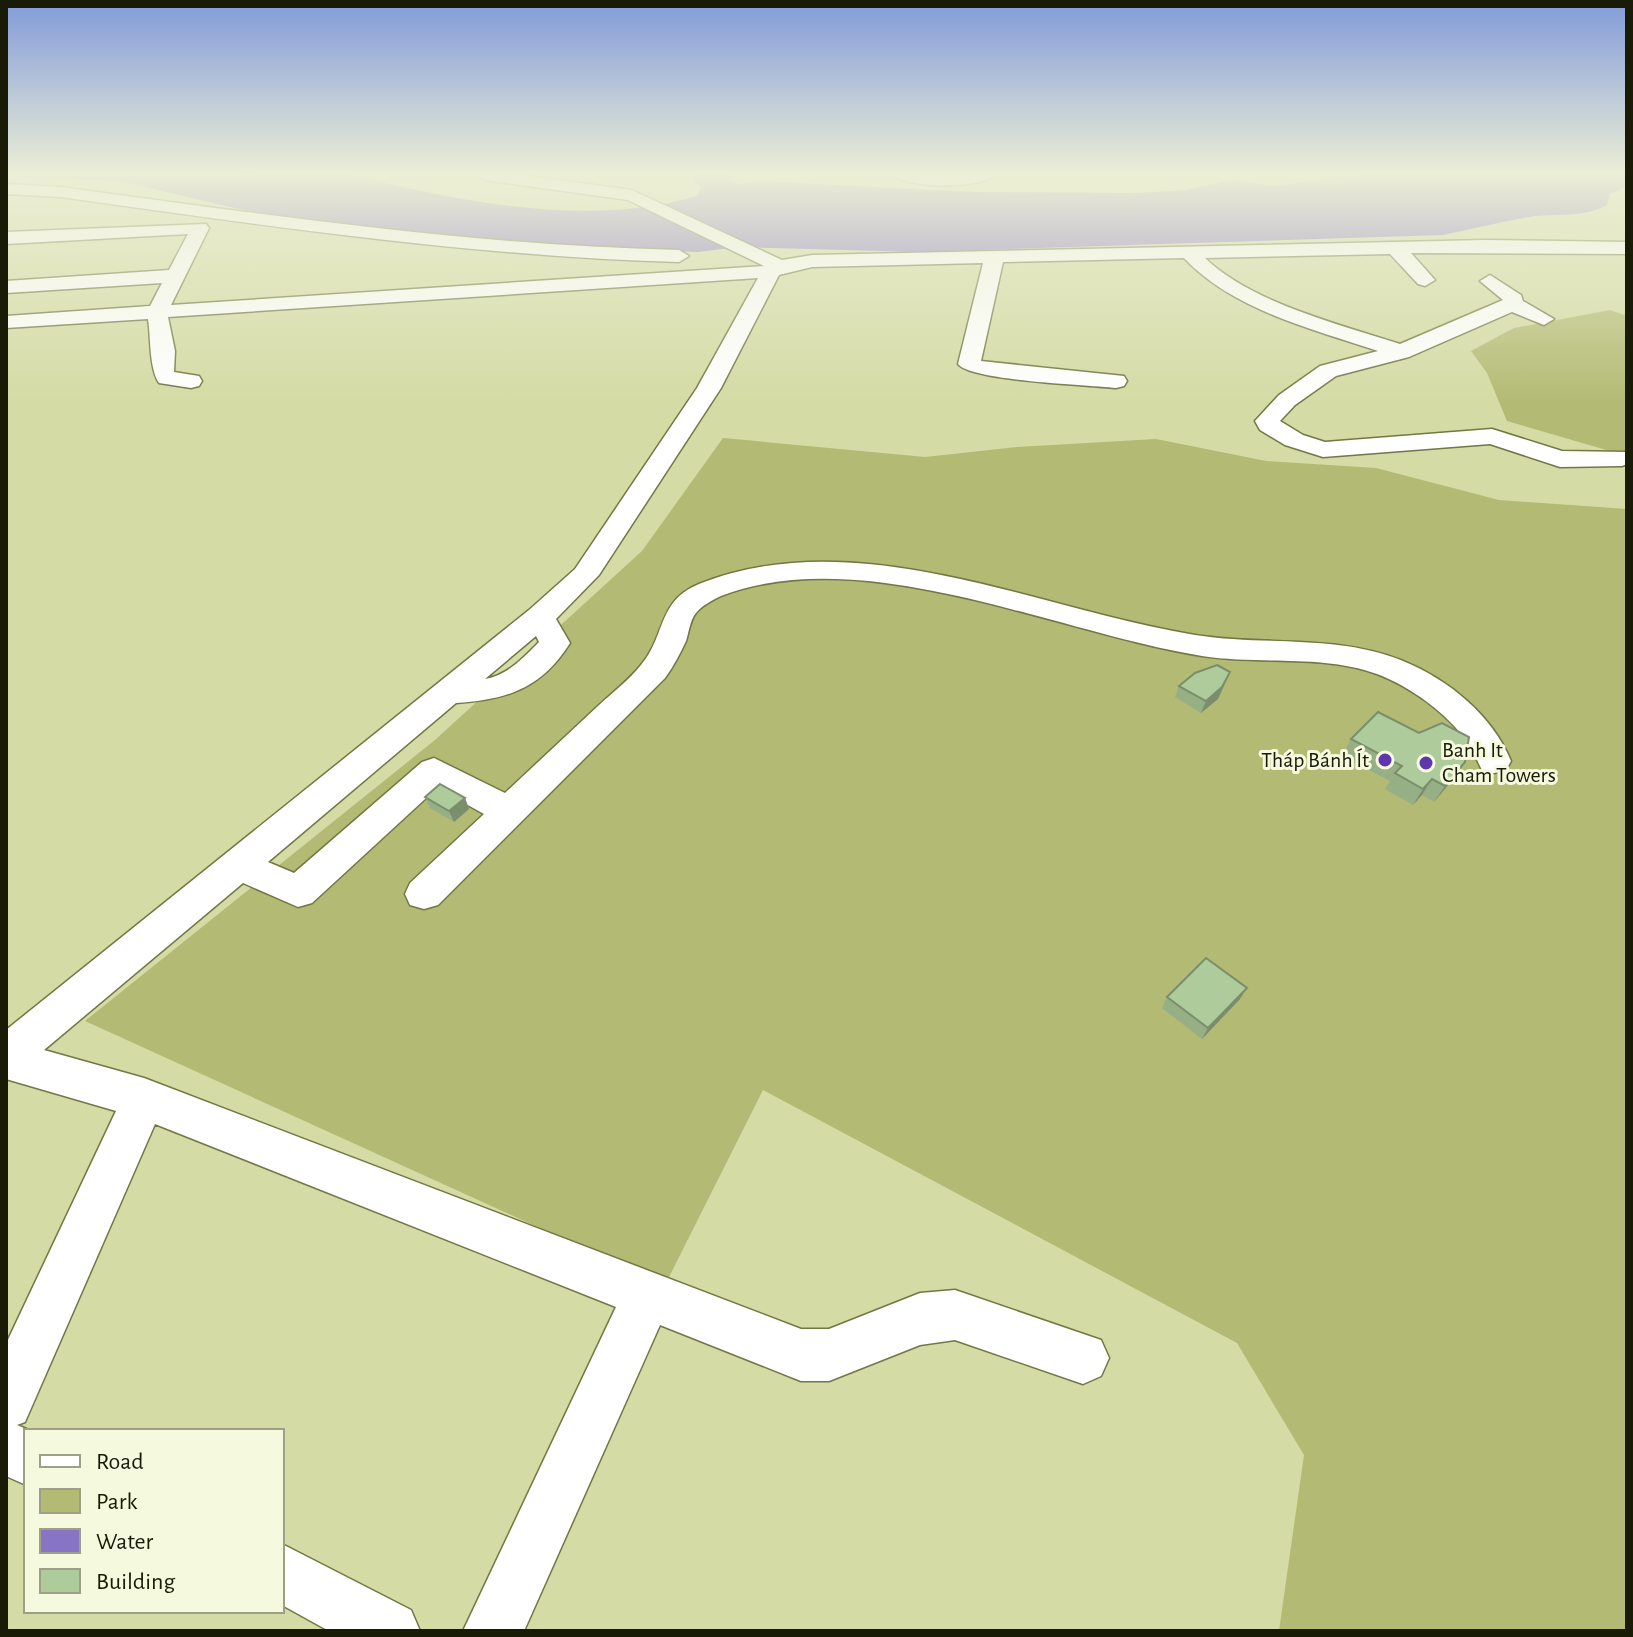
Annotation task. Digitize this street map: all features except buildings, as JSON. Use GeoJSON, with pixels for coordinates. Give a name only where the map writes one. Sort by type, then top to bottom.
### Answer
{"type":"FeatureCollection","features":[{"type":"Feature","properties":{"kind":"street"},"geometry":{"type":"LineString","coordinates":[[6,253],[31,251]]}},
{"type":"Feature","properties":{"kind":"street"},"geometry":{"type":"LineString","coordinates":[[186,251],[157,312],[164,351],[163,372],[167,378],[191,381]]}},
{"type":"Feature","properties":{"kind":"street"},"geometry":{"type":"LineString","coordinates":[[580,251],[812,261],[1314,251]]}},
{"type":"Feature","properties":{"kind":"street"},"geometry":{"type":"LineString","coordinates":[[744,251],[759,259]]}},
{"type":"Feature","properties":{"kind":"street"},"geometry":{"type":"LineString","coordinates":[[1398,251],[1425,280]]}},
{"type":"Feature","properties":{"kind":"street"},"geometry":{"type":"LineString","coordinates":[[1191,255],[1206,271],[1236,287],[1306,318],[1401,352]]}},
{"type":"Feature","properties":{"kind":"street"},"geometry":{"type":"LineString","coordinates":[[6,322],[157,312],[759,259]]}},
{"type":"Feature","properties":{"kind":"street"},"geometry":{"type":"LineString","coordinates":[[6,1058],[540,617],[585,575],[709,388],[759,259]]}},
{"type":"Feature","properties":{"kind":"street"},"geometry":{"type":"LineString","coordinates":[[994,259],[969,364],[984,369],[1116,381]]}},
{"type":"Feature","properties":{"kind":"street"},"geometry":{"type":"LineString","coordinates":[[6,287],[173,276]]}},
{"type":"Feature","properties":{"kind":"street"},"geometry":{"type":"LineString","coordinates":[[1490,281],[1514,299],[1510,311]]}},
{"type":"Feature","properties":{"kind":"street"},"geometry":{"type":"LineString","coordinates":[[1544,319],[1510,311],[1401,352],[1328,371],[1287,400],[1267,421],[1294,440],[1323,450],[1492,436],[1560,459],[1622,458]]}},
{"type":"Feature","properties":{"kind":"street"},"geometry":{"type":"LineString","coordinates":[[424,894],[654,671],[669,646],[682,609],[710,590],[759,576],[808,570],[853,570],[918,582],[1155,638],[1254,652],[1315,653],[1368,661],[1390,667],[1443,699],[1491,748],[1494,761]]}},
{"type":"Feature","properties":{"kind":"street"},"geometry":{"type":"LineString","coordinates":[[239,865],[298,892],[434,771],[510,812]]}},
{"type":"Feature","properties":{"kind":"street"},"geometry":{"type":"LineString","coordinates":[[6,1058],[144,1099],[801,1355],[829,1355],[920,1319],[955,1315],[1083,1358]]}},
{"type":"Feature","properties":{"kind":"street"},"geometry":{"type":"LineString","coordinates":[[6,1403],[144,1099]]}},
{"type":"Feature","properties":{"kind":"street"},"geometry":{"type":"LineString","coordinates":[[493,1631],[647,1297]]}},
{"type":"Feature","properties":{"kind":"street"},"geometry":{"type":"LineString","coordinates":[[284,1574],[390,1631]]}},
{"type":"Feature","properties":{"kind":"green space"},"geometry":{"type":"Polygon","coordinates":[[[1610,310],[1627,316],[1627,456],[1507,421],[1487,373],[1471,351],[1514,328],[1610,310]]]}},
{"type":"Feature","properties":{"kind":"green space"},"geometry":{"type":"Polygon","coordinates":[[[723,438],[925,457],[1017,447],[1156,439],[1266,461],[1376,468],[1499,500],[1627,509],[1627,1631],[1279,1631],[1304,1455],[1237,1343],[763,1090],[665,1285],[85,1021],[435,740],[642,551],[723,438]]]}},
{"type":"Feature","properties":{"kind":"place","name":"Tháp Bánh Ít"},"geometry":{"type":"Point","coordinates":[1385,760]}},
{"type":"Feature","properties":{"kind":"place","name":"Banh It Cham Towers"},"geometry":{"type":"Point","coordinates":[1426,763]}}]}
